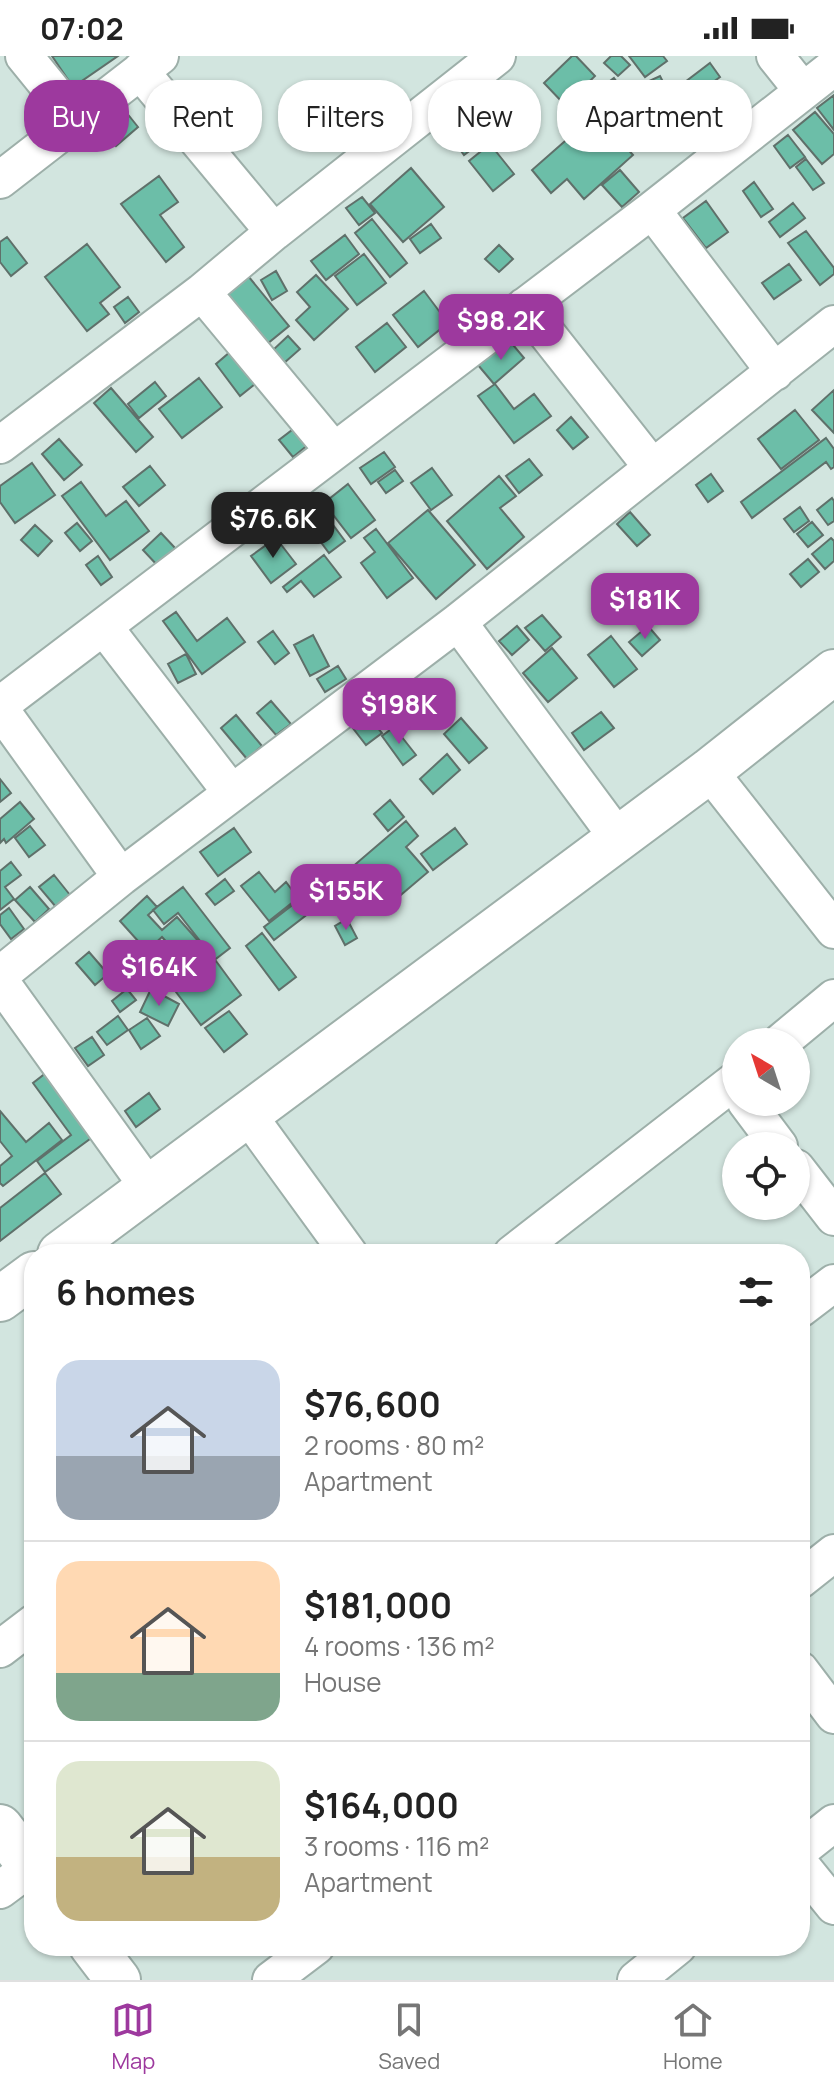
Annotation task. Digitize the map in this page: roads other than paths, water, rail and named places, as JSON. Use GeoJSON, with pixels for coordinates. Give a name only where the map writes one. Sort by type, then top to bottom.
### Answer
{"type":"FeatureCollection","features":[{"type":"Feature","properties":{"kind":"street"},"geometry":{"type":"LineString","coordinates":[[24,56],[44,80]]}},
{"type":"Feature","properties":{"kind":"street"},"geometry":{"type":"LineString","coordinates":[[0,445],[202,292],[497,56]]}},
{"type":"Feature","properties":{"kind":"street"},"geometry":{"type":"LineString","coordinates":[[775,56],[803,91]]}},
{"type":"Feature","properties":{"kind":"street"},"geometry":{"type":"LineString","coordinates":[[129,80],[150,64],[274,232]]}},
{"type":"Feature","properties":{"kind":"street"},"geometry":{"type":"LineString","coordinates":[[121,877],[0,707],[652,210],[834,67]]}},
{"type":"Feature","properties":{"kind":"street"},"geometry":{"type":"LineString","coordinates":[[0,180],[35,152]]}},
{"type":"Feature","properties":{"kind":"street"},"geometry":{"type":"LineString","coordinates":[[652,210],[775,372]]}},
{"type":"Feature","properties":{"kind":"street"},"geometry":{"type":"LineString","coordinates":[[202,292],[334,451]]}},
{"type":"Feature","properties":{"kind":"street"},"geometry":{"type":"LineString","coordinates":[[525,306],[652,467]]}},
{"type":"Feature","properties":{"kind":"street"},"geometry":{"type":"LineString","coordinates":[[149,1188],[0,978],[121,877],[458,622],[834,324]]}},
{"type":"Feature","properties":{"kind":"street"},"geometry":{"type":"LineString","coordinates":[[458,622],[618,838]]}},
{"type":"Feature","properties":{"kind":"street"},"geometry":{"type":"LineString","coordinates":[[104,627],[231,792]]}},
{"type":"Feature","properties":{"kind":"street"},"geometry":{"type":"LineString","coordinates":[[73,1244],[709,771],[834,672]]}},
{"type":"Feature","properties":{"kind":"street"},"geometry":{"type":"LineString","coordinates":[[709,771],[834,930]]}},
{"type":"Feature","properties":{"kind":"street"},"geometry":{"type":"LineString","coordinates":[[798,1028],[834,998]]}},
{"type":"Feature","properties":{"kind":"street"},"geometry":{"type":"LineString","coordinates":[[526,1244],[722,1100]]}},
{"type":"Feature","properties":{"kind":"street"},"geometry":{"type":"LineString","coordinates":[[248,1115],[342,1244]]}},
{"type":"Feature","properties":{"kind":"street"},"geometry":{"type":"LineString","coordinates":[[810,1186],[834,1217]]}},
{"type":"Feature","properties":{"kind":"street"},"geometry":{"type":"LineString","coordinates":[[0,1299],[24,1281]]}},
{"type":"Feature","properties":{"kind":"street"},"geometry":{"type":"LineString","coordinates":[[810,1301],[834,1283]]}},
{"type":"Feature","properties":{"kind":"street"},"geometry":{"type":"LineString","coordinates":[[810,1572],[834,1553]]}},
{"type":"Feature","properties":{"kind":"street"},"geometry":{"type":"LineString","coordinates":[[0,1649],[24,1631]]}},
{"type":"Feature","properties":{"kind":"street"},"geometry":{"type":"LineString","coordinates":[[810,1683],[834,1715]]}},
{"type":"Feature","properties":{"kind":"street"},"geometry":{"type":"LineString","coordinates":[[810,1842],[834,1823]]}},
{"type":"Feature","properties":{"kind":"street"},"geometry":{"type":"LineString","coordinates":[[0,1827],[22,1876]]}},
{"type":"Feature","properties":{"kind":"street"},"geometry":{"type":"LineString","coordinates":[[810,1876],[834,1906]]}},
{"type":"Feature","properties":{"kind":"street"},"geometry":{"type":"LineString","coordinates":[[100,1956],[118,1980]]}},
{"type":"Feature","properties":{"kind":"street"},"geometry":{"type":"LineString","coordinates":[[271,1980],[303,1956]]}},
{"type":"Feature","properties":{"kind":"street"},"geometry":{"type":"LineString","coordinates":[[636,1980],[666,1956]]}}]}
